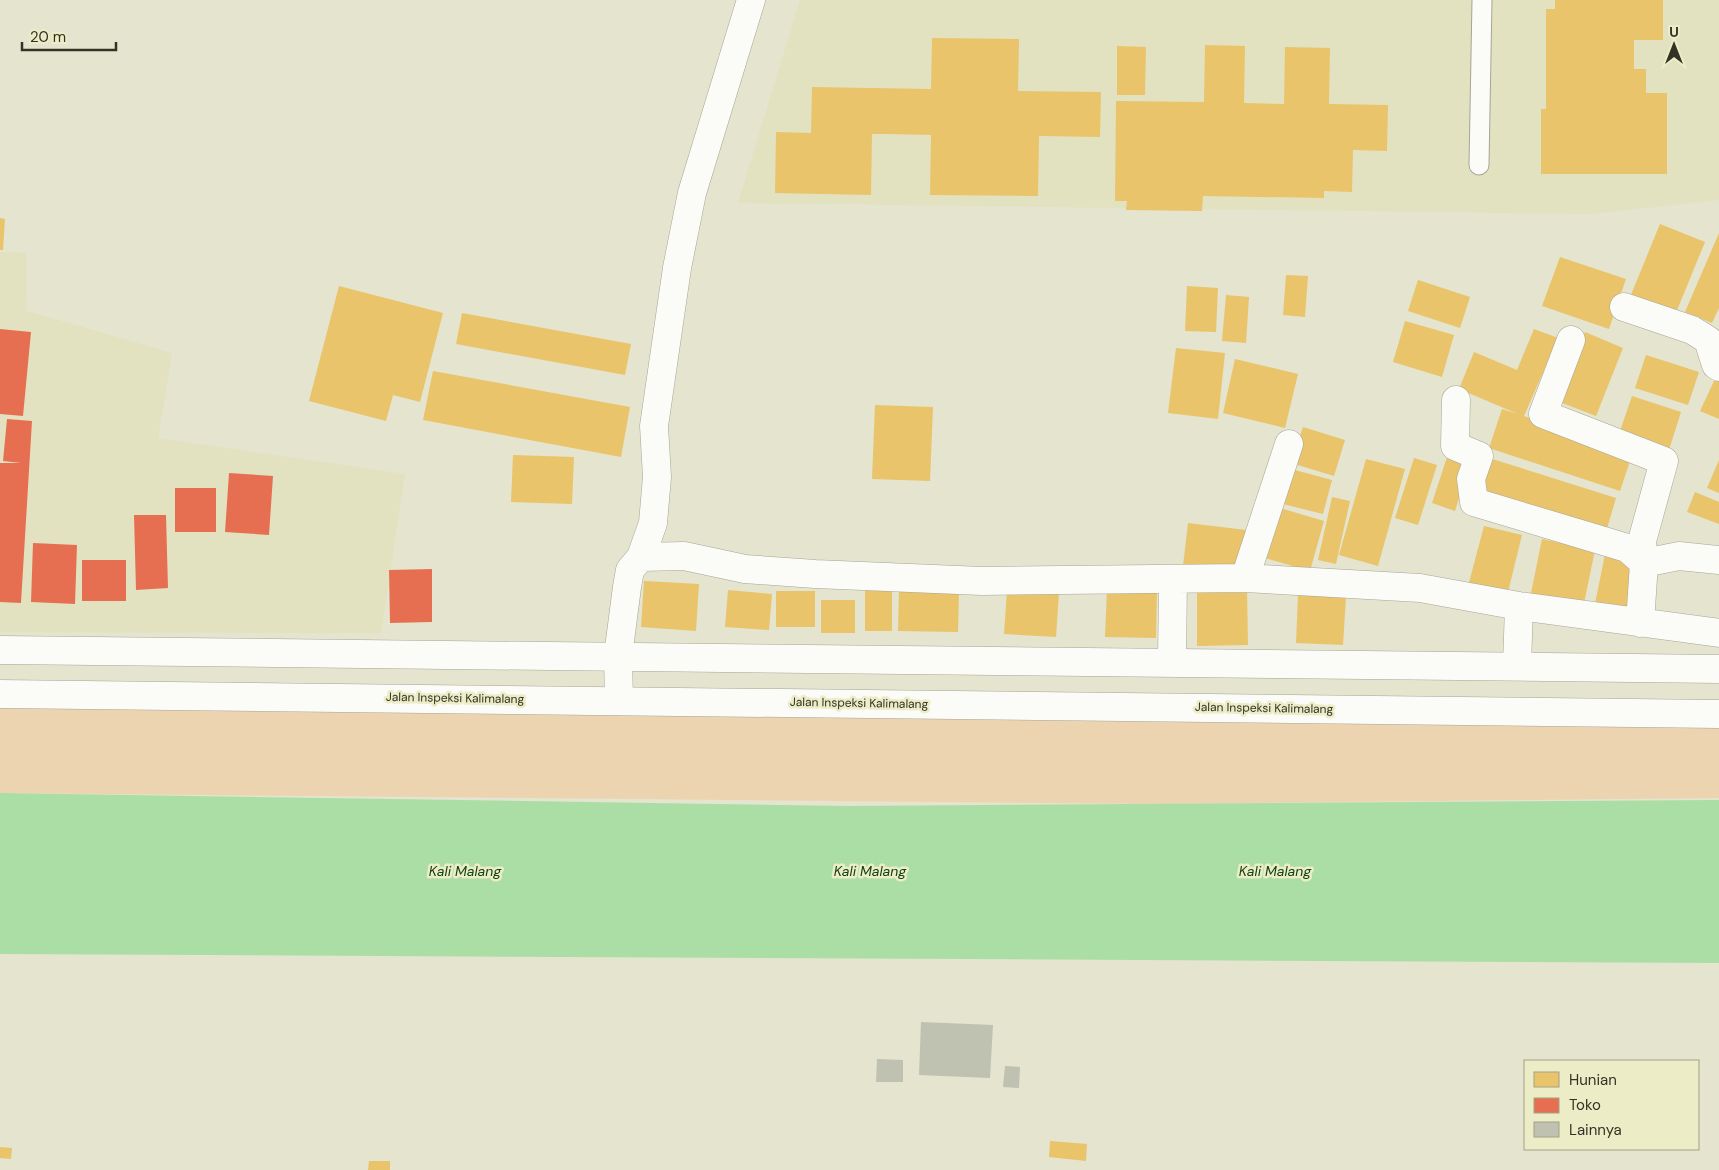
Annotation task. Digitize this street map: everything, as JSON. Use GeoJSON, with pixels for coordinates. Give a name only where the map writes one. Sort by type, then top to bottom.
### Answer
{"type":"FeatureCollection","features":[{"type":"Feature","properties":{"kind":"main road"},"geometry":{"type":"LineString","coordinates":[[619,701],[618,656],[630,570],[640,557],[652,523],[657,477],[654,426],[677,268],[692,192],[751,0]]}},
{"type":"Feature","properties":{"kind":"main road"},"geometry":{"type":"LineString","coordinates":[[1624,307],[1692,330],[1713,330],[1719,367]]}},
{"type":"Feature","properties":{"kind":"main road"},"geometry":{"type":"LineString","coordinates":[[1571,340],[1543,414],[1664,461],[1642,541],[1644,562],[1640,623]]}},
{"type":"Feature","properties":{"kind":"main road"},"geometry":{"type":"LineString","coordinates":[[1456,400],[1455,446],[1479,456],[1471,479],[1474,502],[1627,548],[1644,562],[1679,556],[1719,560]]}},
{"type":"Feature","properties":{"kind":"main road"},"geometry":{"type":"LineString","coordinates":[[1245,578],[1289,444]]}},
{"type":"Feature","properties":{"kind":"main road"},"geometry":{"type":"LineString","coordinates":[[640,557],[684,556],[744,569],[815,574],[982,581],[1245,578],[1420,588],[1519,606],[1719,633]]}},
{"type":"Feature","properties":{"kind":"main road"},"geometry":{"type":"LineString","coordinates":[[1172,662],[1173,579]]}},
{"type":"Feature","properties":{"kind":"main road"},"geometry":{"type":"LineString","coordinates":[[1517,666],[1519,606]]}},
{"type":"Feature","properties":{"kind":"main road"},"geometry":{"type":"LineString","coordinates":[[0,650],[1719,669]]}},
{"type":"Feature","properties":{"kind":"main road"},"geometry":{"type":"LineString","coordinates":[[41,694],[43,650]]}},
{"type":"Feature","properties":{"kind":"main road","name":"Jalan Inspeksi Kalimalang"},"geometry":{"type":"LineString","coordinates":[[0,694],[1719,714]]}},
{"type":"Feature","properties":{"kind":"lane"},"geometry":{"type":"LineString","coordinates":[[1479,165],[1482,0]]}},
{"type":"Feature","properties":{"kind":"shaded area"},"geometry":{"type":"Polygon","coordinates":[[[800,0],[1719,0],[1719,200],[1591,214],[738,203],[800,0]]]}},
{"type":"Feature","properties":{"kind":"shaded area"},"geometry":{"type":"Polygon","coordinates":[[[0,252],[26,253],[27,311],[172,353],[158,438],[405,474],[381,633],[0,632],[0,252]]]}},
{"type":"Feature","properties":{"kind":"shaded area"},"geometry":{"type":"Polygon","coordinates":[[[0,694],[1719,714],[1719,798],[1158,804],[0,793],[0,694]]]}},
{"type":"Feature","properties":{"kind":"water","name":"Kali Malang"},"geometry":{"type":"Polygon","coordinates":[[[0,793],[849,806],[1719,800],[1719,963],[0,954],[0,793]]]}},
{"type":"Feature","properties":{"kind":"building: Hunian"},"geometry":{"type":"Polygon","coordinates":[[[1555,0],[1663,0],[1663,40],[1634,40],[1634,69],[1646,69],[1646,93],[1667,93],[1667,174],[1541,174],[1541,109],[1546,109],[1546,9],[1555,9],[1555,0]]]}},
{"type":"Feature","properties":{"kind":"building: Hunian"},"geometry":{"type":"Polygon","coordinates":[[[932,38],[1019,39],[1018,91],[1101,92],[1100,137],[1039,136],[1038,196],[930,195],[931,135],[888,134],[872,134],[871,195],[775,193],[776,132],[811,133],[812,87],[931,89],[932,38]]]}},
{"type":"Feature","properties":{"kind":"building: Hunian"},"geometry":{"type":"Polygon","coordinates":[[[1205,45],[1245,46],[1244,103],[1284,104],[1285,47],[1330,48],[1329,104],[1388,105],[1387,151],[1353,150],[1352,192],[1324,191],[1324,198],[1203,196],[1202,211],[1126,210],[1127,201],[1115,201],[1116,101],[1204,102],[1205,45]]]}},
{"type":"Feature","properties":{"kind":"building: Hunian"},"geometry":{"type":"Polygon","coordinates":[[[1117,46],[1146,47],[1145,95],[1117,95],[1117,46]]]}},
{"type":"Feature","properties":{"kind":"building: Hunian"},"geometry":{"type":"Polygon","coordinates":[[[0,218],[5,219],[3,250],[0,250],[0,218]]]}},
{"type":"Feature","properties":{"kind":"building: Hunian"},"geometry":{"type":"Polygon","coordinates":[[[1660,224],[1705,242],[1673,320],[1628,302],[1660,224]]]}},
{"type":"Feature","properties":{"kind":"building: Hunian"},"geometry":{"type":"Polygon","coordinates":[[[1719,233],[1719,308],[1712,323],[1685,312],[1719,233]]]}},
{"type":"Feature","properties":{"kind":"building: Hunian"},"geometry":{"type":"Polygon","coordinates":[[[1560,257],[1626,279],[1609,329],[1542,306],[1560,257]]]}},
{"type":"Feature","properties":{"kind":"building: Hunian"},"geometry":{"type":"Polygon","coordinates":[[[1286,275],[1308,276],[1305,317],[1283,315],[1286,275]]]}},
{"type":"Feature","properties":{"kind":"building: Hunian"},"geometry":{"type":"Polygon","coordinates":[[[1418,280],[1470,297],[1460,328],[1408,311],[1418,280]]]}},
{"type":"Feature","properties":{"kind":"building: Hunian"},"geometry":{"type":"Polygon","coordinates":[[[339,286],[443,313],[420,402],[393,395],[386,421],[309,401],[339,286]]]}},
{"type":"Feature","properties":{"kind":"building: Hunian"},"geometry":{"type":"Polygon","coordinates":[[[1187,286],[1218,288],[1216,332],[1185,331],[1187,286]]]}},
{"type":"Feature","properties":{"kind":"building: Hunian"},"geometry":{"type":"Polygon","coordinates":[[[1226,295],[1249,297],[1246,343],[1222,341],[1226,295]]]}},
{"type":"Feature","properties":{"kind":"building: Hunian"},"geometry":{"type":"Polygon","coordinates":[[[462,313],[631,344],[625,375],[456,344],[462,313]]]}},
{"type":"Feature","properties":{"kind":"building: Hunian"},"geometry":{"type":"Polygon","coordinates":[[[1405,321],[1454,335],[1442,377],[1393,362],[1405,321]]]}},
{"type":"Feature","properties":{"kind":"building: Hunian"},"geometry":{"type":"Polygon","coordinates":[[[1534,329],[1558,338],[1524,416],[1633,452],[1620,491],[1489,448],[1502,409],[1518,414],[1459,389],[1474,352],[1517,370],[1534,329]]]}},
{"type":"Feature","properties":{"kind":"building: Hunian"},"geometry":{"type":"Polygon","coordinates":[[[1585,332],[1623,348],[1596,416],[1557,401],[1585,332]]]}},
{"type":"Feature","properties":{"kind":"building: Hunian"},"geometry":{"type":"Polygon","coordinates":[[[1176,348],[1225,353],[1218,419],[1168,413],[1176,348]]]}},
{"type":"Feature","properties":{"kind":"building: Hunian"},"geometry":{"type":"Polygon","coordinates":[[[1646,355],[1699,372],[1688,405],[1635,388],[1646,355]]]}},
{"type":"Feature","properties":{"kind":"building: Hunian"},"geometry":{"type":"Polygon","coordinates":[[[1235,359],[1298,374],[1285,428],[1223,413],[1235,359]]]}},
{"type":"Feature","properties":{"kind":"building: Hunian"},"geometry":{"type":"Polygon","coordinates":[[[433,371],[630,407],[621,457],[423,420],[433,371]]]}},
{"type":"Feature","properties":{"kind":"building: Hunian"},"geometry":{"type":"Polygon","coordinates":[[[1715,379],[1719,380],[1719,419],[1700,411],[1715,379]]]}},
{"type":"Feature","properties":{"kind":"building: Hunian"},"geometry":{"type":"Polygon","coordinates":[[[1632,396],[1681,412],[1668,453],[1618,437],[1632,396]]]}},
{"type":"Feature","properties":{"kind":"building: Hunian"},"geometry":{"type":"Polygon","coordinates":[[[875,405],[933,407],[930,481],[872,479],[875,405]]]}},
{"type":"Feature","properties":{"kind":"building: Hunian"},"geometry":{"type":"Polygon","coordinates":[[[1303,427],[1345,440],[1334,476],[1291,463],[1303,427]]]}},
{"type":"Feature","properties":{"kind":"building: Hunian"},"geometry":{"type":"Polygon","coordinates":[[[1448,454],[1471,461],[1455,511],[1432,503],[1448,454]]]}},
{"type":"Feature","properties":{"kind":"building: Hunian"},"geometry":{"type":"Polygon","coordinates":[[[513,455],[574,457],[572,504],[511,502],[513,455]]]}},
{"type":"Feature","properties":{"kind":"building: Hunian"},"geometry":{"type":"Polygon","coordinates":[[[1486,457],[1616,498],[1606,532],[1476,492],[1486,457]]]}},
{"type":"Feature","properties":{"kind":"building: Hunian"},"geometry":{"type":"Polygon","coordinates":[[[1414,458],[1437,465],[1418,525],[1395,518],[1414,458]]]}},
{"type":"Feature","properties":{"kind":"building: Hunian"},"geometry":{"type":"Polygon","coordinates":[[[1366,459],[1405,469],[1378,566],[1339,555],[1366,459]]]}},
{"type":"Feature","properties":{"kind":"building: Hunian"},"geometry":{"type":"Polygon","coordinates":[[[1719,460],[1719,493],[1707,488],[1719,460]]]}},
{"type":"Feature","properties":{"kind":"building: Hunian"},"geometry":{"type":"Polygon","coordinates":[[[1291,469],[1332,480],[1323,514],[1283,504],[1291,469]]]}},
{"type":"Feature","properties":{"kind":"building: Hunian"},"geometry":{"type":"Polygon","coordinates":[[[1695,492],[1719,502],[1719,524],[1687,512],[1695,492]]]}},
{"type":"Feature","properties":{"kind":"building: Hunian"},"geometry":{"type":"Polygon","coordinates":[[[1332,497],[1350,501],[1336,564],[1318,560],[1332,497]]]}},
{"type":"Feature","properties":{"kind":"building: Hunian"},"geometry":{"type":"Polygon","coordinates":[[[1280,508],[1324,521],[1310,571],[1265,558],[1280,508]]]}},
{"type":"Feature","properties":{"kind":"building: Hunian"},"geometry":{"type":"Polygon","coordinates":[[[1188,523],[1246,530],[1241,572],[1183,566],[1188,523]]]}},
{"type":"Feature","properties":{"kind":"building: Hunian"},"geometry":{"type":"Polygon","coordinates":[[[1484,526],[1522,535],[1506,600],[1467,590],[1484,526]]]}},
{"type":"Feature","properties":{"kind":"building: Hunian"},"geometry":{"type":"Polygon","coordinates":[[[1542,539],[1595,550],[1583,608],[1530,598],[1542,539]]]}},
{"type":"Feature","properties":{"kind":"building: Hunian"},"geometry":{"type":"Polygon","coordinates":[[[1605,554],[1636,560],[1626,615],[1594,609],[1605,554]]]}},
{"type":"Feature","properties":{"kind":"building: Hunian"},"geometry":{"type":"Polygon","coordinates":[[[644,581],[699,584],[696,631],[641,627],[644,581]]]}},
{"type":"Feature","properties":{"kind":"building: Hunian"},"geometry":{"type":"Polygon","coordinates":[[[865,589],[892,589],[892,631],[865,631],[865,589]]]}},
{"type":"Feature","properties":{"kind":"building: Hunian"},"geometry":{"type":"Polygon","coordinates":[[[1107,589],[1157,590],[1156,638],[1105,637],[1107,589]]]}},
{"type":"Feature","properties":{"kind":"building: Hunian"},"geometry":{"type":"Polygon","coordinates":[[[728,590],[772,594],[769,630],[725,627],[728,590]]]}},
{"type":"Feature","properties":{"kind":"building: Hunian"},"geometry":{"type":"Polygon","coordinates":[[[899,590],[959,591],[958,632],[898,631],[899,590]]]}},
{"type":"Feature","properties":{"kind":"building: Hunian"},"geometry":{"type":"Polygon","coordinates":[[[1007,590],[1059,593],[1056,637],[1004,634],[1007,590]]]}},
{"type":"Feature","properties":{"kind":"building: Hunian"},"geometry":{"type":"Polygon","coordinates":[[[1197,590],[1247,590],[1248,645],[1197,646],[1197,590]]]}},
{"type":"Feature","properties":{"kind":"building: Hunian"},"geometry":{"type":"Polygon","coordinates":[[[776,591],[815,591],[815,627],[776,627],[776,591]]]}},
{"type":"Feature","properties":{"kind":"building: Hunian"},"geometry":{"type":"Polygon","coordinates":[[[1298,595],[1346,597],[1343,645],[1296,643],[1298,595]]]}},
{"type":"Feature","properties":{"kind":"building: Hunian"},"geometry":{"type":"Polygon","coordinates":[[[821,600],[855,600],[855,633],[821,633],[821,600]]]}},
{"type":"Feature","properties":{"kind":"building: Hunian"},"geometry":{"type":"Polygon","coordinates":[[[1050,1141],[1087,1144],[1086,1161],[1049,1157],[1050,1141]]]}},
{"type":"Feature","properties":{"kind":"building: Hunian"},"geometry":{"type":"Polygon","coordinates":[[[0,1147],[12,1148],[11,1159],[0,1158],[0,1147]]]}},
{"type":"Feature","properties":{"kind":"building: Hunian"},"geometry":{"type":"Polygon","coordinates":[[[369,1161],[390,1161],[390,1170],[368,1170],[369,1161]]]}},
{"type":"Feature","properties":{"kind":"building: Toko"},"geometry":{"type":"Polygon","coordinates":[[[0,329],[31,332],[23,416],[0,414],[0,329]]]}},
{"type":"Feature","properties":{"kind":"building: Toko"},"geometry":{"type":"Polygon","coordinates":[[[7,419],[32,421],[21,603],[0,602],[0,463],[21,463],[3,461],[7,419]]]}},
{"type":"Feature","properties":{"kind":"building: Toko"},"geometry":{"type":"Polygon","coordinates":[[[229,473],[273,476],[269,535],[225,532],[229,473]]]}},
{"type":"Feature","properties":{"kind":"building: Toko"},"geometry":{"type":"Polygon","coordinates":[[[175,488],[216,488],[216,532],[175,532],[175,488]]]}},
{"type":"Feature","properties":{"kind":"building: Toko"},"geometry":{"type":"Polygon","coordinates":[[[134,515],[166,515],[168,588],[136,590],[134,515]]]}},
{"type":"Feature","properties":{"kind":"building: Toko"},"geometry":{"type":"Polygon","coordinates":[[[33,543],[77,545],[75,604],[31,602],[33,543]]]}},
{"type":"Feature","properties":{"kind":"building: Toko"},"geometry":{"type":"Polygon","coordinates":[[[82,560],[126,560],[126,601],[82,601],[82,560]]]}},
{"type":"Feature","properties":{"kind":"building: Toko"},"geometry":{"type":"Polygon","coordinates":[[[432,569],[432,622],[390,623],[389,570],[432,569]]]}},
{"type":"Feature","properties":{"kind":"building: Lainnya"},"geometry":{"type":"Polygon","coordinates":[[[921,1022],[993,1025],[990,1078],[919,1075],[921,1022]]]}},
{"type":"Feature","properties":{"kind":"building: Lainnya"},"geometry":{"type":"Polygon","coordinates":[[[877,1059],[903,1060],[903,1082],[876,1082],[877,1059]]]}},
{"type":"Feature","properties":{"kind":"building: Lainnya"},"geometry":{"type":"Polygon","coordinates":[[[1005,1066],[1020,1067],[1019,1088],[1003,1087],[1005,1066]]]}}]}
